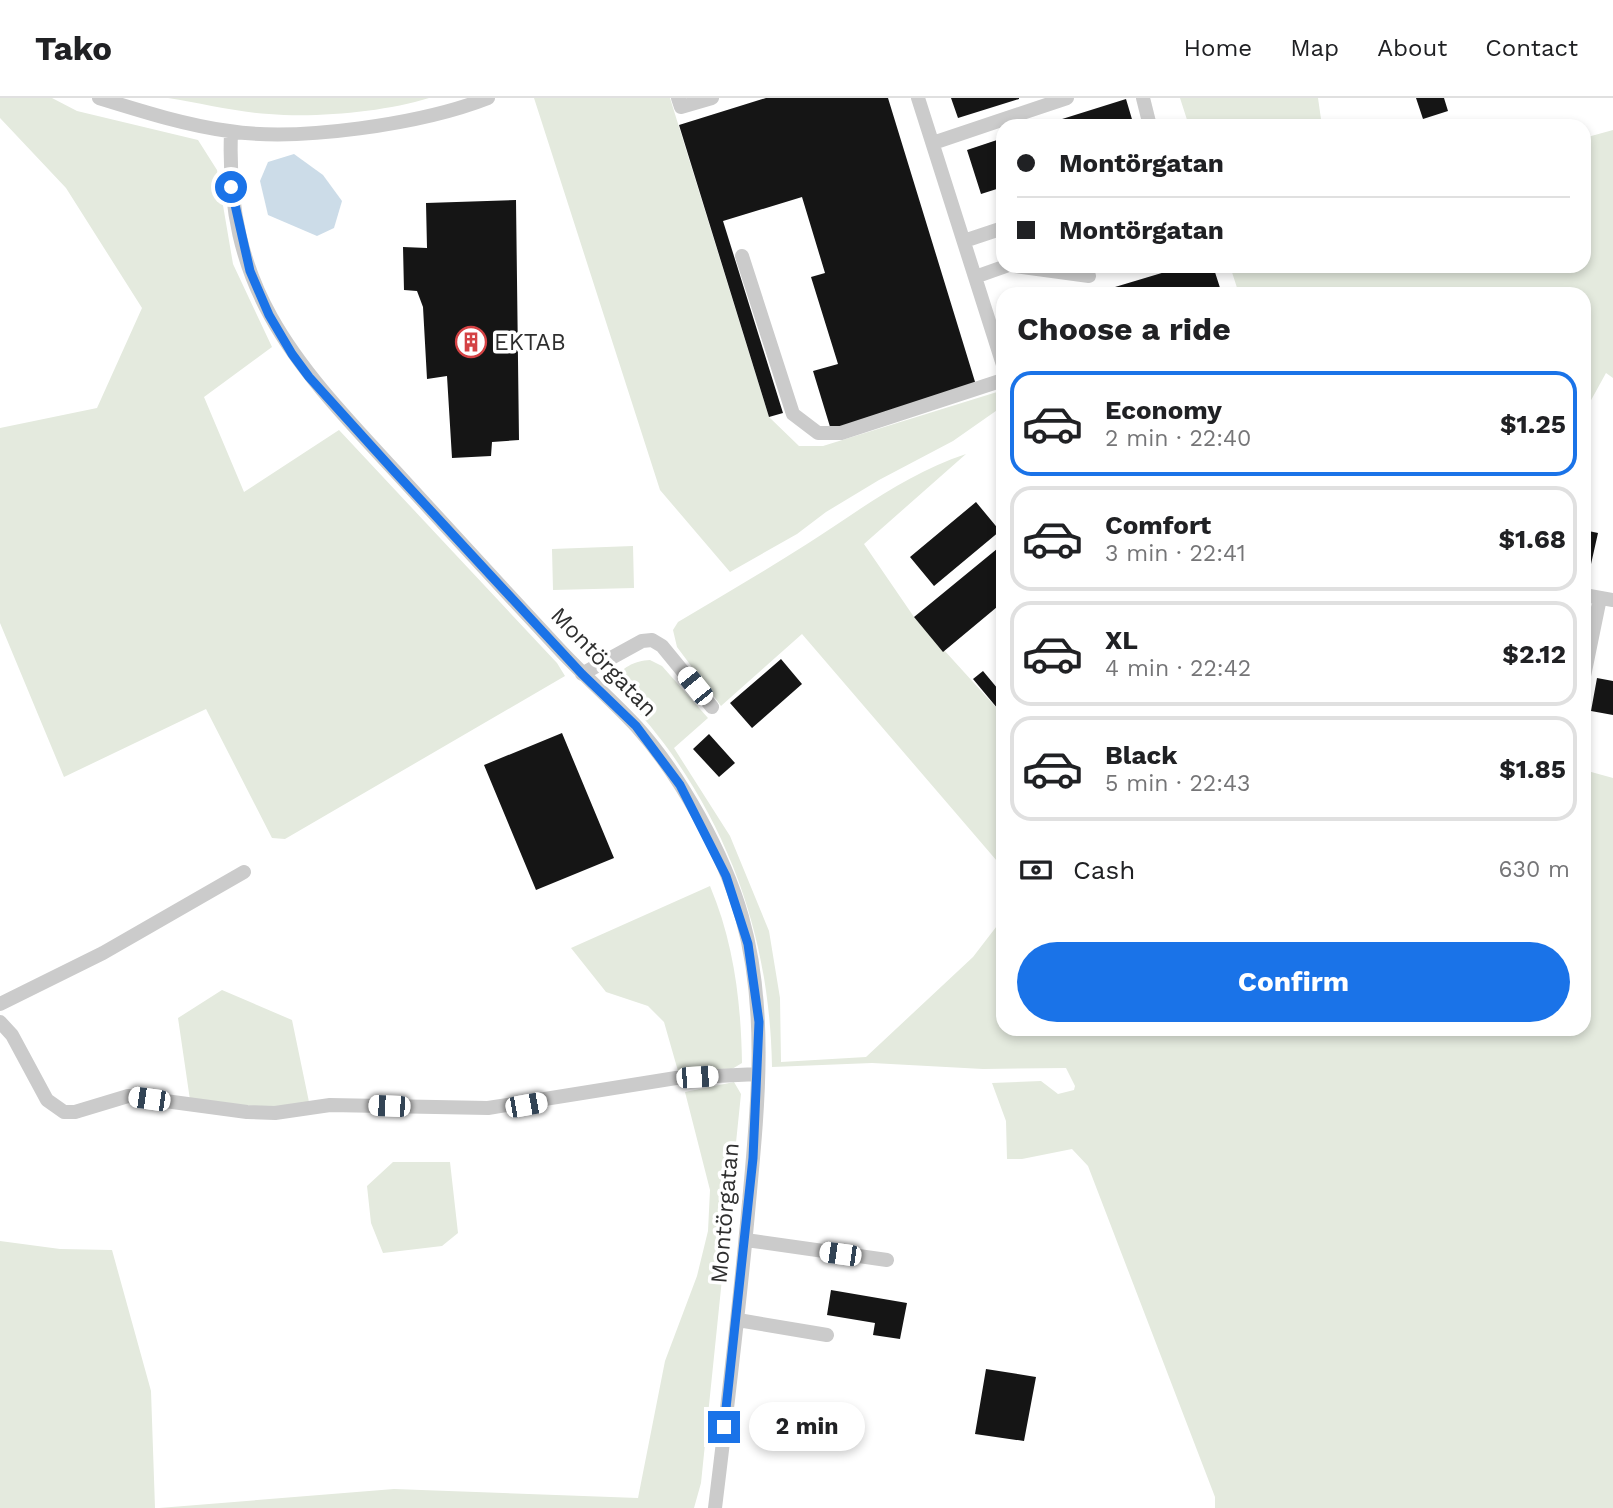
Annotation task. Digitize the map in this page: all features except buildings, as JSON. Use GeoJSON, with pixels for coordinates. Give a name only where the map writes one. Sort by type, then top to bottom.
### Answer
{"type":"FeatureCollection","features":[{"type":"Feature","properties":{"kind":"street"},"geometry":{"type":"LineString","coordinates":[[99,98],[231,132],[291,132],[384,125],[488,98]]}},
{"type":"Feature","properties":{"kind":"street"},"geometry":{"type":"LineString","coordinates":[[678,98],[681,107],[712,98]]}},
{"type":"Feature","properties":{"kind":"street"},"geometry":{"type":"LineString","coordinates":[[918,98],[996,343]]}},
{"type":"Feature","properties":{"kind":"street"},"geometry":{"type":"LineString","coordinates":[[1004,119],[1067,98]]}},
{"type":"Feature","properties":{"kind":"street"},"geometry":{"type":"LineString","coordinates":[[1143,98],[1148,119]]}},
{"type":"Feature","properties":{"kind":"street"},"geometry":{"type":"LineString","coordinates":[[933,143],[996,122]]}},
{"type":"Feature","properties":{"kind":"street","name":"Montörgatan"},"geometry":{"type":"LineString","coordinates":[[231,132],[231,187],[242,247],[261,299],[292,354],[338,410],[582,674],[636,726],[659,755],[685,796],[726,876],[742,917],[753,968],[759,1022],[758,1074],[746,1240],[715,1508]]}},
{"type":"Feature","properties":{"kind":"street"},"geometry":{"type":"LineString","coordinates":[[964,241],[996,230]]}},
{"type":"Feature","properties":{"kind":"street"},"geometry":{"type":"LineString","coordinates":[[743,256],[793,414],[818,433],[841,433],[996,382]]}},
{"type":"Feature","properties":{"kind":"street"},"geometry":{"type":"LineString","coordinates":[[975,277],[996,270]]}},
{"type":"Feature","properties":{"kind":"street"},"geometry":{"type":"LineString","coordinates":[[1067,273],[1089,276]]}},
{"type":"Feature","properties":{"kind":"street"},"geometry":{"type":"LineString","coordinates":[[1591,652],[1606,599]]}},
{"type":"Feature","properties":{"kind":"street"},"geometry":{"type":"LineString","coordinates":[[582,674],[642,640],[652,640],[662,646],[712,707]]}},
{"type":"Feature","properties":{"kind":"street"},"geometry":{"type":"LineString","coordinates":[[0,1004],[103,953],[244,872]]}},
{"type":"Feature","properties":{"kind":"street"},"geometry":{"type":"LineString","coordinates":[[0,1022],[12,1035],[47,1100],[64,1112],[75,1112],[128,1096],[247,1112],[275,1113],[331,1105],[488,1108],[676,1079],[758,1074]]}},
{"type":"Feature","properties":{"kind":"street"},"geometry":{"type":"LineString","coordinates":[[746,1240],[887,1260]]}},
{"type":"Feature","properties":{"kind":"street"},"geometry":{"type":"LineString","coordinates":[[738,1320],[827,1335]]}},
{"type":"Feature","properties":{"kind":"shaded area"},"geometry":{"type":"Polygon","coordinates":[[[0,98],[52,98],[77,111],[198,140],[217,170],[233,264],[272,347],[204,397],[244,492],[339,430],[557,663],[565,676],[285,839],[272,838],[206,709],[64,777],[0,623],[0,428],[97,408],[142,308],[66,188],[0,118],[0,98]]]}},
{"type":"Feature","properties":{"kind":"shaded area"},"geometry":{"type":"Polygon","coordinates":[[[168,98],[429,98],[350,113],[288,115],[256,113],[168,98]]]}},
{"type":"Feature","properties":{"kind":"shaded area"},"geometry":{"type":"Polygon","coordinates":[[[534,98],[670,98],[769,417],[799,446],[823,446],[996,392],[996,411],[953,441],[879,480],[826,512],[797,534],[730,572],[660,490],[534,98]]]}},
{"type":"Feature","properties":{"kind":"shaded area"},"geometry":{"type":"Polygon","coordinates":[[[1180,98],[1318,98],[1321,119],[1187,119],[1180,98]]]}},
{"type":"Feature","properties":{"kind":"shaded area"},"geometry":{"type":"Polygon","coordinates":[[[1613,130],[1613,378],[1606,373],[1591,400],[1591,287],[1237,287],[1232,273],[1591,273],[1591,136],[1613,130]]]}},
{"type":"Feature","properties":{"kind":"shaded area"},"geometry":{"type":"Polygon","coordinates":[[[966,454],[864,544],[914,617],[996,707],[996,860],[802,634],[721,706],[677,647],[673,630],[678,622],[884,494],[944,462],[966,454]]]}},
{"type":"Feature","properties":{"kind":"shaded area"},"geometry":{"type":"Polygon","coordinates":[[[633,546],[634,588],[553,590],[552,549],[633,546]]]}},
{"type":"Feature","properties":{"kind":"shaded area"},"geometry":{"type":"Polygon","coordinates":[[[650,660],[662,666],[708,718],[674,748],[730,836],[769,931],[780,998],[781,1062],[866,1057],[973,957],[996,927],[996,1036],[1591,1036],[1591,772],[1613,778],[1613,1508],[1215,1508],[1215,1497],[1088,1166],[1072,1149],[1022,1159],[1007,1159],[1006,1121],[992,1083],[1041,1081],[1058,1094],[1074,1090],[1075,1086],[1066,1068],[983,1069],[872,1063],[772,1067],[770,1024],[757,942],[732,864],[715,826],[671,753],[614,683],[620,673],[639,662],[650,660]]]}},
{"type":"Feature","properties":{"kind":"shaded area"},"geometry":{"type":"Polygon","coordinates":[[[710,886],[725,929],[735,973],[742,1063],[732,1069],[678,1071],[664,1022],[648,1006],[606,992],[571,948],[710,886]]]}},
{"type":"Feature","properties":{"kind":"shaded area"},"geometry":{"type":"Polygon","coordinates":[[[222,990],[292,1020],[309,1102],[273,1108],[190,1100],[178,1018],[222,990]]]}},
{"type":"Feature","properties":{"kind":"shaded area"},"geometry":{"type":"Polygon","coordinates":[[[734,1082],[741,1094],[701,1483],[694,1508],[159,1508],[394,1489],[638,1498],[665,1361],[697,1276],[708,1231],[710,1190],[685,1092],[734,1082]]]}},
{"type":"Feature","properties":{"kind":"shaded area"},"geometry":{"type":"Polygon","coordinates":[[[393,1162],[450,1162],[458,1233],[442,1246],[383,1253],[371,1223],[367,1186],[393,1162]]]}},
{"type":"Feature","properties":{"kind":"shaded area"},"geometry":{"type":"Polygon","coordinates":[[[0,1241],[60,1249],[112,1250],[151,1391],[155,1508],[0,1508],[0,1241]]]}},
{"type":"Feature","properties":{"kind":"water"},"geometry":{"type":"Polygon","coordinates":[[[294,154],[323,175],[342,201],[334,228],[317,236],[268,215],[260,181],[268,162],[294,154]]]}},
{"type":"Feature","properties":{"kind":"place","name":"EKTAB"},"geometry":{"type":"Point","coordinates":[471,342]}},
{"type":"Feature","properties":{"kind":"route"},"geometry":{"type":"LineString","coordinates":[[231,187],[242,247],[250,271],[277,331],[292,354],[309,377],[394,471],[582,674],[636,726],[680,785],[726,876],[742,917],[753,968],[759,1022],[753,1158],[740,1301],[724,1427]]}}]}
